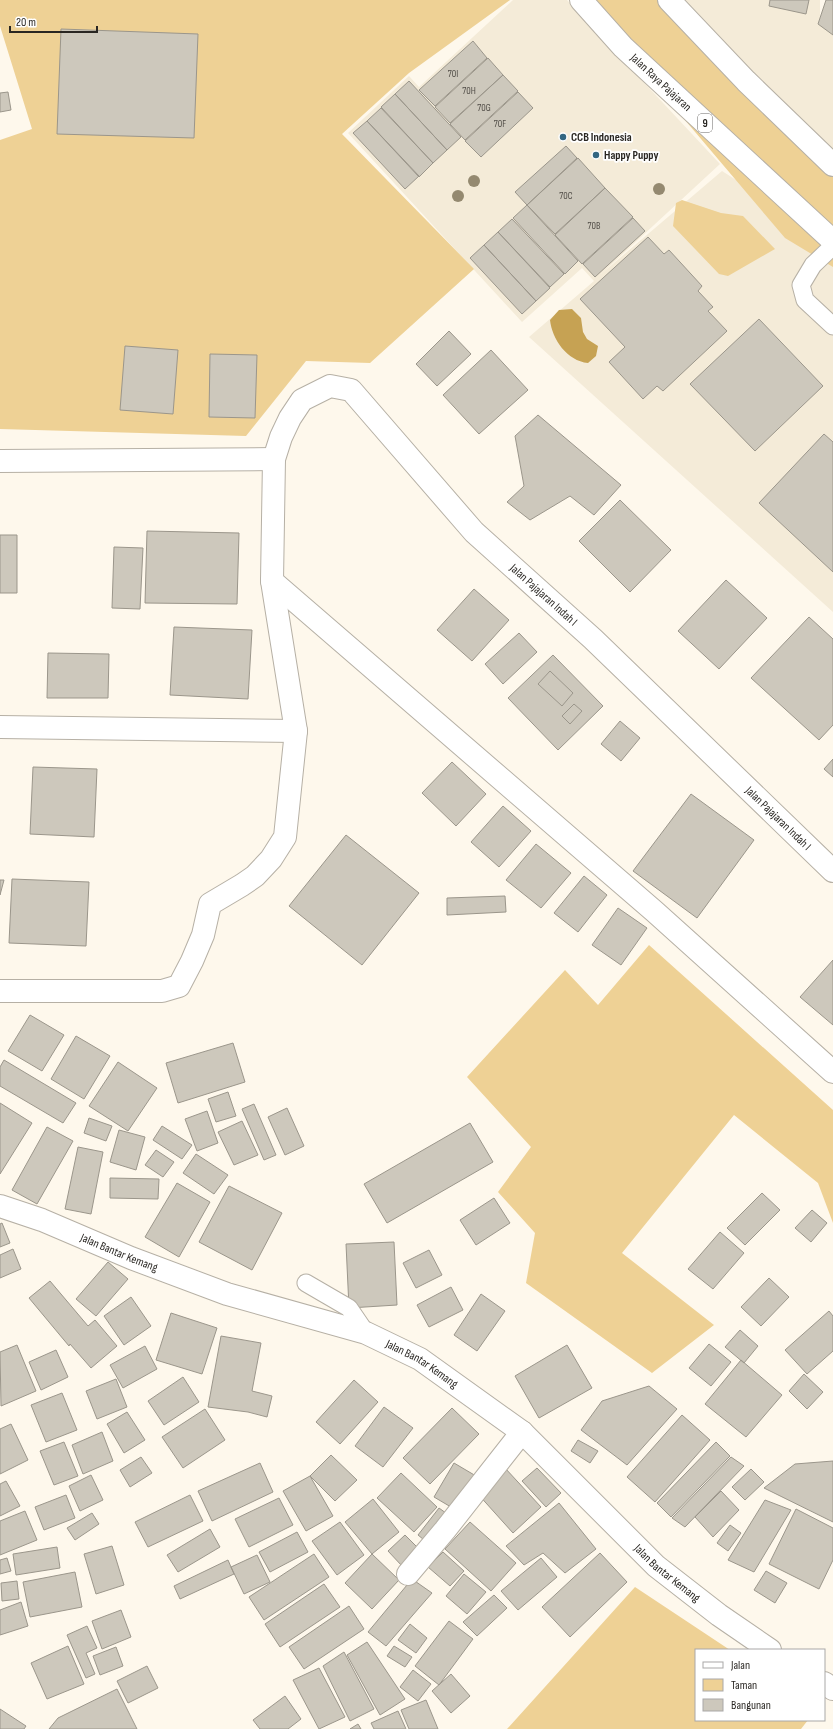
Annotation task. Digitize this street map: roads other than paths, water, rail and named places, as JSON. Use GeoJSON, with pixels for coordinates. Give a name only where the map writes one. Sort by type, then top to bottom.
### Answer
{"type":"FeatureCollection","features":[{"type":"Feature","properties":{"kind":"main road","name":"Jalan Raya Pajajaran"},"geometry":{"type":"LineString","coordinates":[[581,0],[623,47],[833,241]]}},
{"type":"Feature","properties":{"kind":"main road"},"geometry":{"type":"LineString","coordinates":[[669,0],[746,81],[833,165]]}},
{"type":"Feature","properties":{"kind":"main road","name":"Jalan Pajajaran Indah I"},"geometry":{"type":"LineString","coordinates":[[0,991],[162,990],[179,986],[192,962],[203,935],[210,904],[255,876],[270,859],[285,837],[296,731],[272,581],[274,459],[287,424],[302,400],[330,386],[351,390],[474,532],[592,639],[833,871]]}},
{"type":"Feature","properties":{"kind":"main road"},"geometry":{"type":"LineString","coordinates":[[0,461],[274,459]]}},
{"type":"Feature","properties":{"kind":"main road"},"geometry":{"type":"LineString","coordinates":[[272,581],[654,911],[833,1072]]}},
{"type":"Feature","properties":{"kind":"main road"},"geometry":{"type":"LineString","coordinates":[[0,728],[296,731]]}},
{"type":"Feature","properties":{"kind":"main road","name":"Jalan Bantar Kemang"},"geometry":{"type":"LineString","coordinates":[[0,1206],[42,1220],[131,1258],[227,1294],[366,1332],[420,1359],[522,1432],[656,1566],[719,1615],[769,1649]]}},
{"type":"Feature","properties":{"kind":"main road"},"geometry":{"type":"LineString","coordinates":[[408,1574],[522,1432]]}},
{"type":"Feature","properties":{"kind":"lane"},"geometry":{"type":"LineString","coordinates":[[833,246],[813,265],[801,286],[805,300],[833,326]]}},
{"type":"Feature","properties":{"kind":"lane"},"geometry":{"type":"LineString","coordinates":[[306,1283],[349,1308],[366,1332]]}},
{"type":"Feature","properties":{"kind":"place","name":"CCB Indonesia"},"geometry":{"type":"Point","coordinates":[563,137]}},
{"type":"Feature","properties":{"kind":"place","name":"Happy Puppy"},"geometry":{"type":"Point","coordinates":[596,155]}}]}
